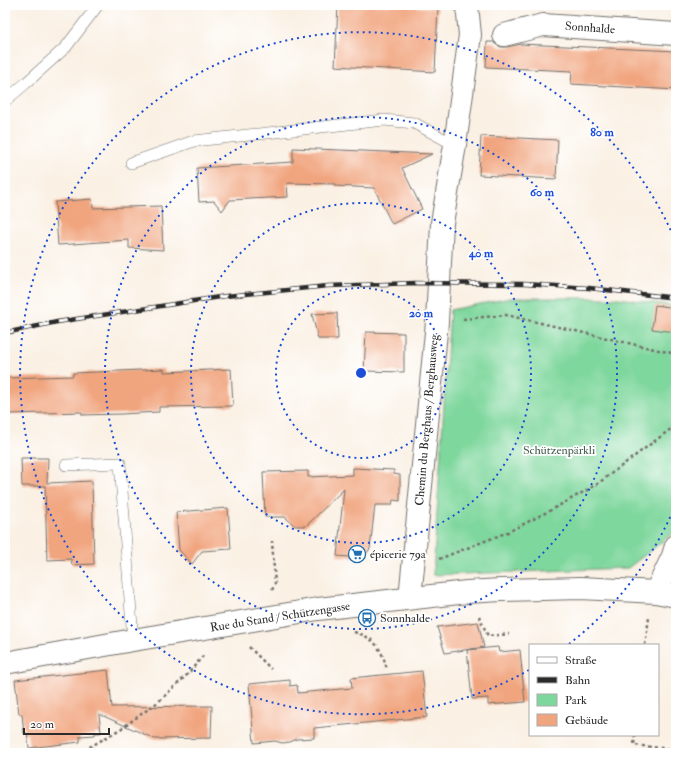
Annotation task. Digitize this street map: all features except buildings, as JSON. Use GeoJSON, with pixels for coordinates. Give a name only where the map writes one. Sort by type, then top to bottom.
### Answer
{"type":"FeatureCollection","features":[{"type":"Feature","properties":{"kind":"street","name":"Chemin du Berghaus / Berghausweg"},"geometry":{"type":"LineString","coordinates":[[410,598],[437,322],[442,222],[455,145],[470,34],[468,5]]}},
{"type":"Feature","properties":{"kind":"street","name":"Sonnhalde"},"geometry":{"type":"LineString","coordinates":[[504,35],[543,25],[676,34]]}},
{"type":"Feature","properties":{"kind":"street"},"geometry":{"type":"LineString","coordinates":[[666,594],[676,546]]}},
{"type":"Feature","properties":{"kind":"street","name":"Rue du Stand / Schützengasse"},"geometry":{"type":"LineString","coordinates":[[5,663],[318,609],[410,598],[501,590],[581,588],[666,594]]}},
{"type":"Feature","properties":{"kind":"lane"},"geometry":{"type":"LineString","coordinates":[[5,101],[66,47],[98,5]]}},
{"type":"Feature","properties":{"kind":"lane"},"geometry":{"type":"LineString","coordinates":[[131,163],[194,141],[384,120],[414,123],[455,145]]}},
{"type":"Feature","properties":{"kind":"lane"},"geometry":{"type":"LineString","coordinates":[[66,465],[120,463],[133,640]]}},
{"type":"Feature","properties":{"kind":"path"},"geometry":{"type":"LineString","coordinates":[[437,322],[506,315],[676,354]]}},
{"type":"Feature","properties":{"kind":"path"},"geometry":{"type":"LineString","coordinates":[[446,557],[508,532],[596,485],[676,425]]}},
{"type":"Feature","properties":{"kind":"path"},"geometry":{"type":"LineString","coordinates":[[256,619],[276,584],[272,541]]}},
{"type":"Feature","properties":{"kind":"path"},"geometry":{"type":"LineString","coordinates":[[468,592],[488,636],[509,634]]}},
{"type":"Feature","properties":{"kind":"path"},"geometry":{"type":"LineString","coordinates":[[79,753],[122,728],[158,702],[186,676],[211,647],[227,624]]}},
{"type":"Feature","properties":{"kind":"path"},"geometry":{"type":"LineString","coordinates":[[347,633],[354,632],[361,634],[373,642],[383,655],[387,669]]}},
{"type":"Feature","properties":{"kind":"path"},"geometry":{"type":"LineString","coordinates":[[645,644],[646,633]]}},
{"type":"Feature","properties":{"kind":"path"},"geometry":{"type":"LineString","coordinates":[[635,736],[634,745],[670,748]]}},
{"type":"Feature","properties":{"kind":"green space","name":"Schützenpärkli"},"geometry":{"type":"Polygon","coordinates":[[[510,298],[619,298],[676,306],[676,531],[628,568],[433,575],[450,310],[510,298]]]}},
{"type":"Feature","properties":{"kind":"railway"},"geometry":{"type":"LineString","coordinates":[[5,333],[57,322],[226,296],[328,286],[416,283],[524,284],[589,288],[676,298]]}},
{"type":"Feature","properties":{"kind":"place","name":"épicerie 79a"},"geometry":{"type":"Point","coordinates":[357,554]}},
{"type":"Feature","properties":{"kind":"place","name":"Sonnhalde"},"geometry":{"type":"Point","coordinates":[367,618]}}]}
